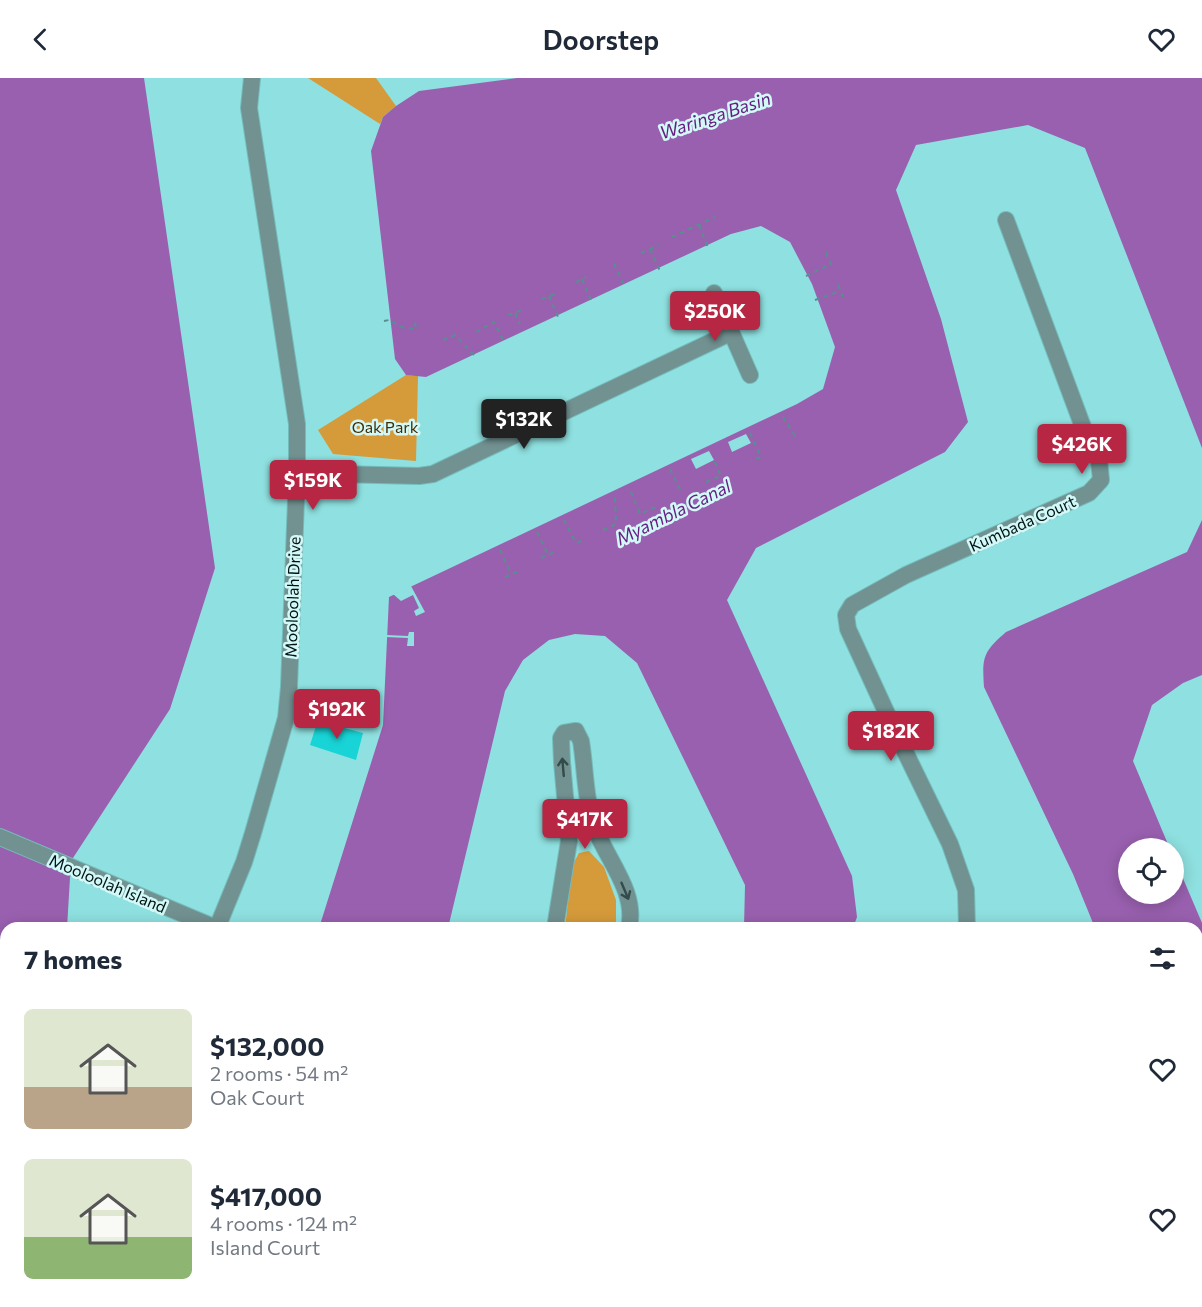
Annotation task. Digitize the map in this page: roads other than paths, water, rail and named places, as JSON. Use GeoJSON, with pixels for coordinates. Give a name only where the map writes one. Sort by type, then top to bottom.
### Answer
{"type":"FeatureCollection","features":[{"type":"Feature","properties":{"kind":"street","name":"Mooloolah Drive"},"geometry":{"type":"LineString","coordinates":[[219,922],[244,862],[285,718],[289,687],[297,424],[249,108],[252,78]]}},
{"type":"Feature","properties":{"kind":"street","name":"Kumbada Court"},"geometry":{"type":"LineString","coordinates":[[967,922],[966,891],[950,844],[848,629],[846,615],[852,605],[906,575],[1089,493],[1101,480],[1099,460],[1083,428],[1006,220]]}},
{"type":"Feature","properties":{"kind":"street"},"geometry":{"type":"LineString","coordinates":[[714,294],[750,375]]}},
{"type":"Feature","properties":{"kind":"street"},"geometry":{"type":"LineString","coordinates":[[297,473],[419,476],[434,474],[730,333]]}},
{"type":"Feature","properties":{"kind":"street"},"geometry":{"type":"LineString","coordinates":[[556,922],[569,841],[561,738],[564,733],[576,731],[580,737],[590,815],[598,838],[630,901],[629,922]]}},
{"type":"Feature","properties":{"kind":"street","name":"Mooloolah Island"},"geometry":{"type":"LineString","coordinates":[[0,837],[202,922]]}},
{"type":"Feature","properties":{"kind":"street"},"geometry":{"type":"LineString","coordinates":[[569,841],[598,838]]}},
{"type":"Feature","properties":{"kind":"water"},"geometry":{"type":"Polygon","coordinates":[[[0,78],[144,78],[215,568],[170,709],[71,861],[67,922],[0,922],[0,78]]]}},
{"type":"Feature","properties":{"kind":"water"},"geometry":{"type":"Polygon","coordinates":[[[517,78],[1202,78],[1202,448],[1085,148],[1028,125],[916,145],[896,190],[941,319],[968,422],[945,452],[756,548],[727,600],[852,876],[857,917],[855,922],[744,922],[745,885],[637,663],[605,636],[575,634],[549,640],[523,660],[505,691],[449,922],[321,922],[383,725],[389,597],[797,404],[823,389],[835,347],[812,284],[790,242],[761,226],[731,234],[426,377],[406,375],[395,359],[371,151],[383,117],[419,91],[517,78]]]}},
{"type":"Feature","properties":{"kind":"water"},"geometry":{"type":"Polygon","coordinates":[[[1202,520],[1202,675],[1183,683],[1152,705],[1133,761],[1165,838],[1118,838],[1118,904],[1184,904],[1184,881],[1202,922],[1093,922],[1073,874],[984,687],[983,669],[988,650],[1006,632],[1187,552],[1202,520]]]}},
{"type":"Feature","properties":{"kind":"water label","name":"Waringa Basin"},"geometry":{"type":"Point","coordinates":[715,115]}},
{"type":"Feature","properties":{"kind":"water label","name":"Myambla Canal"},"geometry":{"type":"Point","coordinates":[673,512]}},
{"type":"Feature","properties":{"kind":"park label","name":"Oak Park"},"geometry":{"type":"Point","coordinates":[385,426]}}]}
